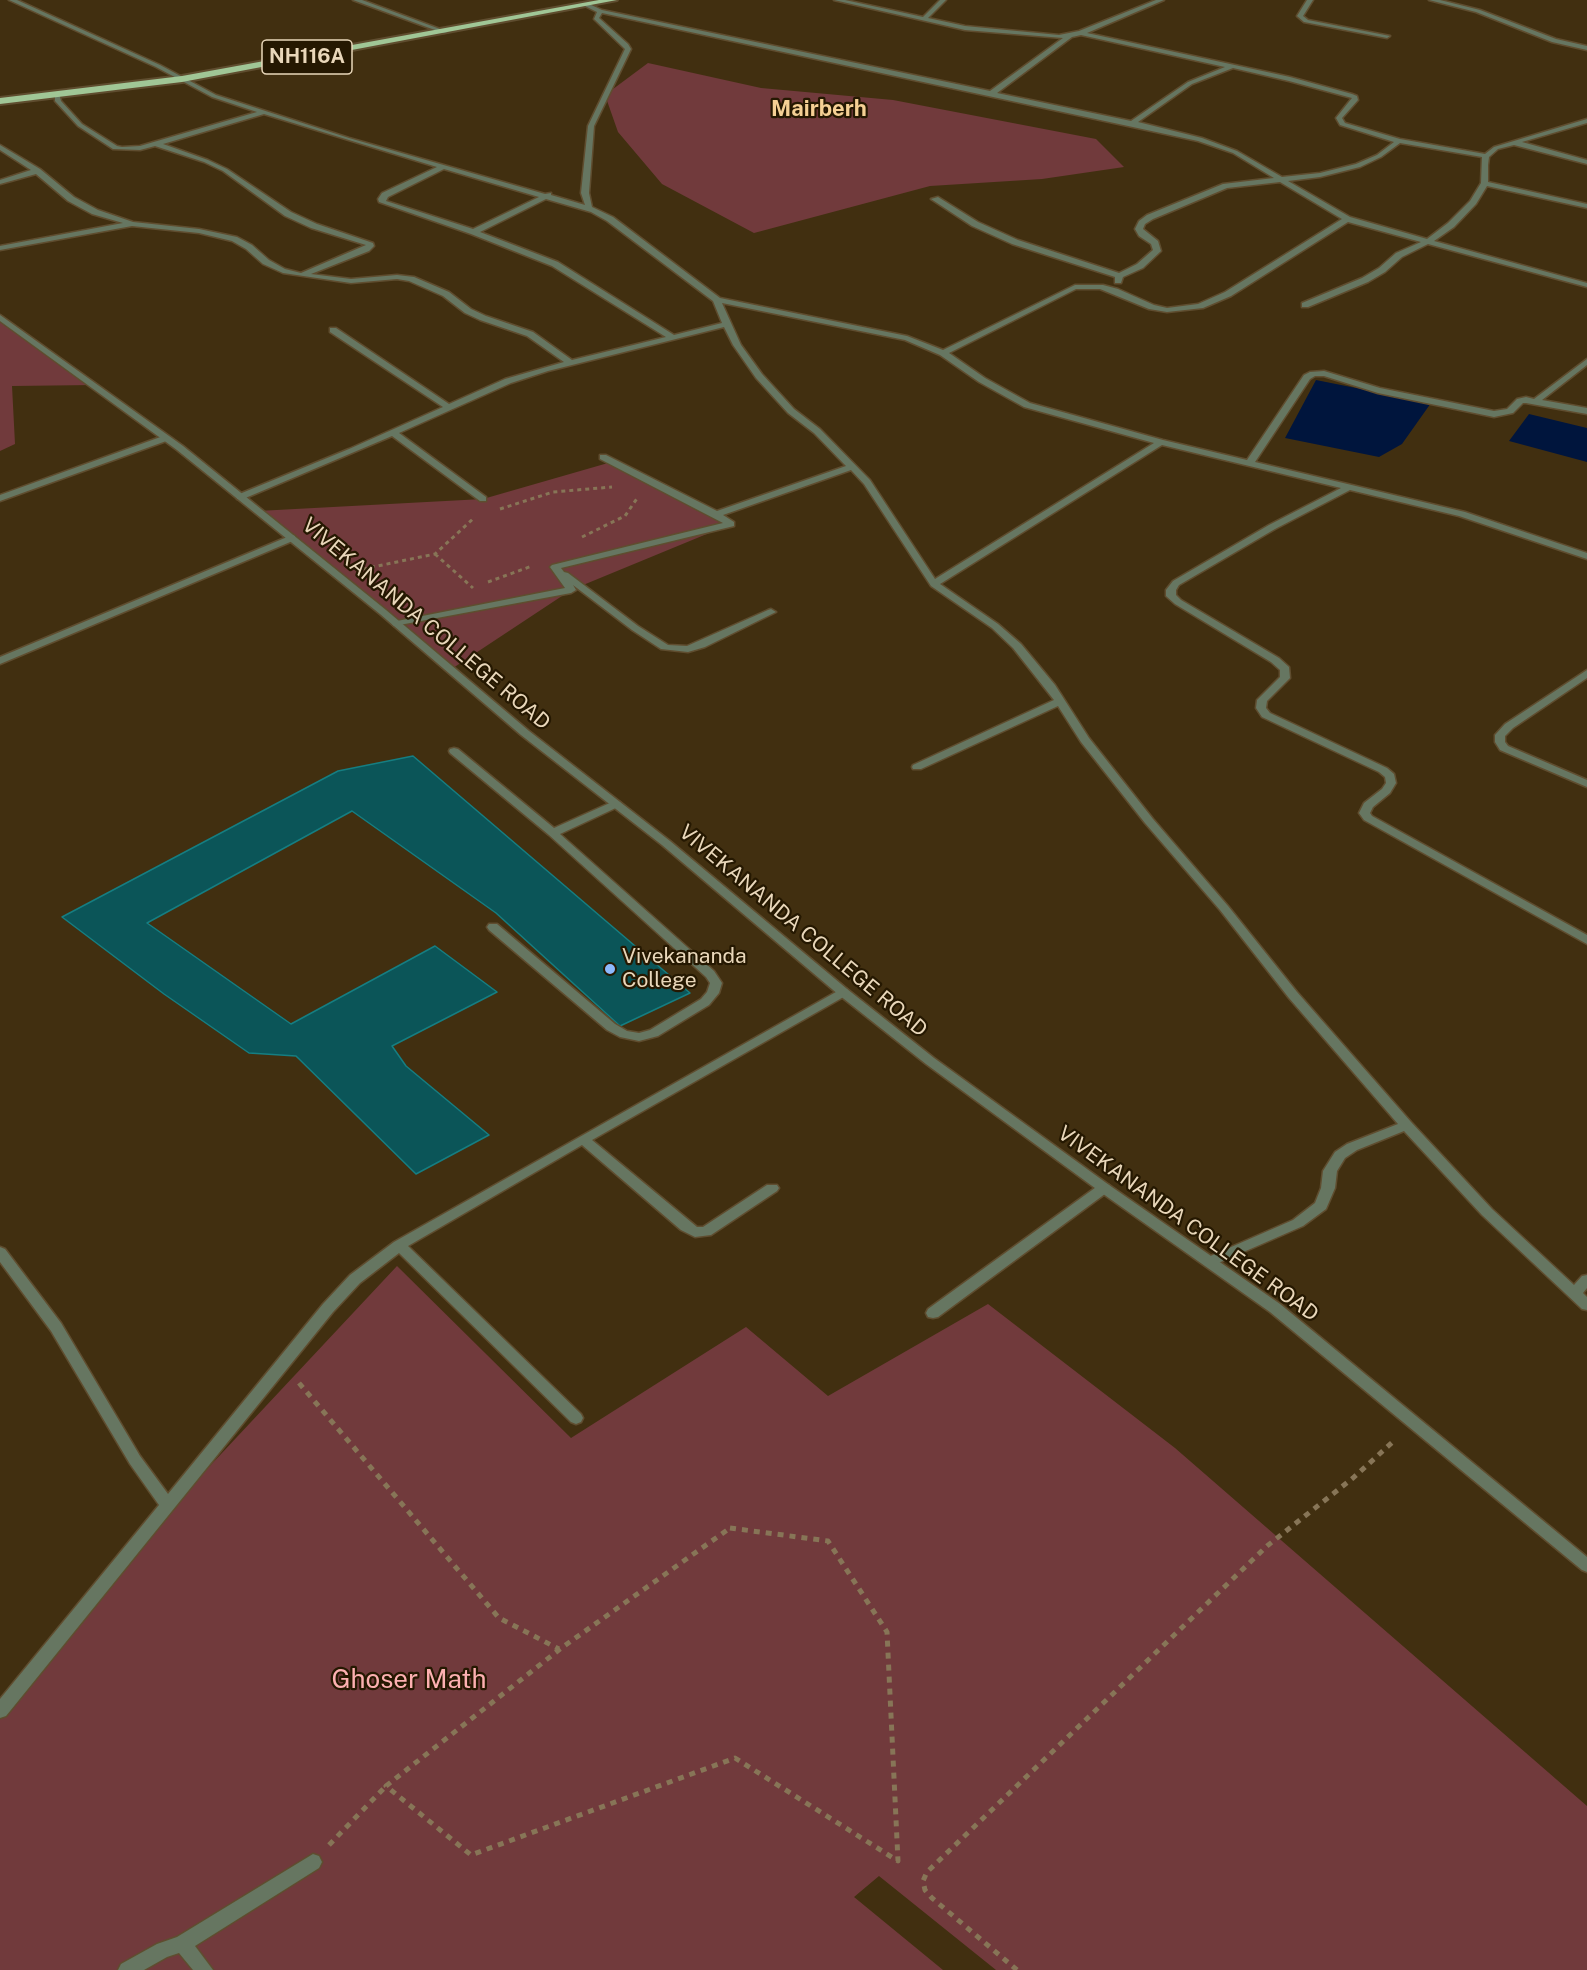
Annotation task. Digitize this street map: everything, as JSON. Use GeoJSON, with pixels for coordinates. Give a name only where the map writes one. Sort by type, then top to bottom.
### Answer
{"type":"FeatureCollection","features":[{"type":"Feature","properties":{"kind":"highway","name":"NH116A"},"geometry":{"type":"LineString","coordinates":[[0,101],[182,79],[613,0]]}},
{"type":"Feature","properties":{"kind":"street"},"geometry":{"type":"LineString","coordinates":[[12,0],[158,66],[214,96],[346,139],[589,208],[610,219],[717,300],[907,338],[943,354],[982,380],[1027,405],[1161,442],[1462,514],[1587,556]]}},
{"type":"Feature","properties":{"kind":"street"},"geometry":{"type":"LineString","coordinates":[[356,0],[445,32]]}},
{"type":"Feature","properties":{"kind":"street"},"geometry":{"type":"LineString","coordinates":[[837,0],[980,30],[1043,36],[1070,36],[1082,33],[1161,0]]}},
{"type":"Feature","properties":{"kind":"street"},"geometry":{"type":"LineString","coordinates":[[924,19],[943,0]]}},
{"type":"Feature","properties":{"kind":"street"},"geometry":{"type":"LineString","coordinates":[[1310,0],[1300,16],[1306,21],[1387,36]]}},
{"type":"Feature","properties":{"kind":"street"},"geometry":{"type":"LineString","coordinates":[[1432,0],[1478,11],[1554,41],[1587,48]]}},
{"type":"Feature","properties":{"kind":"street"},"geometry":{"type":"LineString","coordinates":[[587,5],[600,10],[1200,139],[1234,152],[1347,219],[1587,285]]}},
{"type":"Feature","properties":{"kind":"street"},"geometry":{"type":"LineString","coordinates":[[589,208],[585,194],[591,126],[628,49],[596,18],[600,10]]}},
{"type":"Feature","properties":{"kind":"street"},"geometry":{"type":"LineString","coordinates":[[1082,33],[1234,66],[1350,95],[1355,100],[1338,118],[1342,124],[1399,141],[1486,156]]}},
{"type":"Feature","properties":{"kind":"street"},"geometry":{"type":"LineString","coordinates":[[992,93],[1070,36]]}},
{"type":"Feature","properties":{"kind":"street"},"geometry":{"type":"LineString","coordinates":[[1132,123],[1190,83],[1234,66]]}},
{"type":"Feature","properties":{"kind":"street"},"geometry":{"type":"LineString","coordinates":[[57,94],[58,101],[80,125],[115,148],[131,149],[265,111]]}},
{"type":"Feature","properties":{"kind":"street"},"geometry":{"type":"LineString","coordinates":[[1305,305],[1365,280],[1382,270],[1399,255],[1428,241],[1451,225],[1473,202],[1485,183],[1486,156],[1496,148],[1587,121]]}},
{"type":"Feature","properties":{"kind":"street"},"geometry":{"type":"LineString","coordinates":[[935,199],[975,224],[1015,242],[1119,276],[1140,266],[1157,251],[1155,243],[1139,229],[1142,223],[1150,217],[1226,186],[1320,175],[1358,166],[1379,156],[1399,141]]}},
{"type":"Feature","properties":{"kind":"street"},"geometry":{"type":"LineString","coordinates":[[154,143],[196,157],[225,170],[288,214],[314,226],[369,243],[370,246],[366,249],[301,275]]}},
{"type":"Feature","properties":{"kind":"street"},"geometry":{"type":"LineString","coordinates":[[1515,143],[1587,162]]}},
{"type":"Feature","properties":{"kind":"street"},"geometry":{"type":"LineString","coordinates":[[0,147],[37,171],[71,199],[95,212],[132,224],[199,231],[234,239],[266,262],[283,271],[301,275],[351,281],[397,277],[411,279],[446,294],[483,318],[530,334],[570,362]]}},
{"type":"Feature","properties":{"kind":"street"},"geometry":{"type":"LineString","coordinates":[[445,166],[385,195],[383,202],[474,232],[555,264],[672,337]]}},
{"type":"Feature","properties":{"kind":"street"},"geometry":{"type":"LineString","coordinates":[[0,182],[37,171]]}},
{"type":"Feature","properties":{"kind":"street"},"geometry":{"type":"LineString","coordinates":[[1485,183],[1587,206]]}},
{"type":"Feature","properties":{"kind":"street"},"geometry":{"type":"LineString","coordinates":[[474,232],[548,195]]}},
{"type":"Feature","properties":{"kind":"street"},"geometry":{"type":"LineString","coordinates":[[943,354],[1075,287],[1107,289],[1152,307],[1180,309],[1200,306],[1228,294],[1347,219]]}},
{"type":"Feature","properties":{"kind":"street"},"geometry":{"type":"LineString","coordinates":[[0,248],[132,224]]}},
{"type":"Feature","properties":{"kind":"street"},"geometry":{"type":"LineString","coordinates":[[1107,289],[1118,281],[1119,276]]}},
{"type":"Feature","properties":{"kind":"street"},"geometry":{"type":"LineString","coordinates":[[717,300],[737,345],[791,411],[817,431],[852,467],[881,502],[934,584],[995,626],[1017,646],[1060,701],[1085,740],[1149,821],[1224,908],[1293,995],[1406,1125],[1487,1212],[1587,1305]]}},
{"type":"Feature","properties":{"kind":"street","name":"VIVEKANANDA COLLEGE ROAD"},"geometry":{"type":"LineString","coordinates":[[0,317],[166,438],[240,496],[397,624],[525,734],[666,843],[843,992],[930,1061],[1104,1188],[1275,1308],[1587,1566]]}},
{"type":"Feature","properties":{"kind":"street"},"geometry":{"type":"LineString","coordinates":[[240,496],[393,433],[508,381],[570,362],[726,324]]}},
{"type":"Feature","properties":{"kind":"street"},"geometry":{"type":"LineString","coordinates":[[333,330],[448,407]]}},
{"type":"Feature","properties":{"kind":"street"},"geometry":{"type":"LineString","coordinates":[[1536,401],[1587,361]]}},
{"type":"Feature","properties":{"kind":"street"},"geometry":{"type":"LineString","coordinates":[[1249,464],[1307,377],[1313,374],[1324,373],[1378,390],[1494,414],[1510,411],[1520,401],[1536,401],[1587,411]]}},
{"type":"Feature","properties":{"kind":"street"},"geometry":{"type":"LineString","coordinates":[[393,433],[483,499]]}},
{"type":"Feature","properties":{"kind":"street"},"geometry":{"type":"LineString","coordinates":[[0,498],[166,438]]}},
{"type":"Feature","properties":{"kind":"street"},"geometry":{"type":"LineString","coordinates":[[934,584],[1161,442]]}},
{"type":"Feature","properties":{"kind":"street"},"geometry":{"type":"LineString","coordinates":[[555,567],[730,524],[716,513],[603,457]]}},
{"type":"Feature","properties":{"kind":"street"},"geometry":{"type":"LineString","coordinates":[[716,513],[852,467]]}},
{"type":"Feature","properties":{"kind":"street"},"geometry":{"type":"LineString","coordinates":[[1349,487],[1272,527],[1176,583],[1171,590],[1171,596],[1275,660],[1285,669],[1285,678],[1262,700],[1261,708],[1266,715],[1383,770],[1390,776],[1391,783],[1386,791],[1368,806],[1364,813],[1368,818],[1587,940]]}},
{"type":"Feature","properties":{"kind":"street"},"geometry":{"type":"LineString","coordinates":[[0,661],[292,538]]}},
{"type":"Feature","properties":{"kind":"street"},"geometry":{"type":"LineString","coordinates":[[555,567],[635,628],[665,647],[675,650],[688,650],[701,645],[771,612]]}},
{"type":"Feature","properties":{"kind":"street"},"geometry":{"type":"LineString","coordinates":[[397,624],[571,590],[555,567]]}},
{"type":"Feature","properties":{"kind":"street"},"geometry":{"type":"LineString","coordinates":[[1587,673],[1509,726],[1500,735],[1500,742],[1504,748],[1587,784]]}},
{"type":"Feature","properties":{"kind":"street"},"geometry":{"type":"LineString","coordinates":[[917,767],[1060,701]]}},
{"type":"Feature","properties":{"kind":"street"},"geometry":{"type":"LineString","coordinates":[[454,751],[553,833],[710,974],[716,983],[713,993],[705,1002],[654,1033],[639,1036],[624,1034],[611,1027],[493,927]]}},
{"type":"Feature","properties":{"kind":"street"},"geometry":{"type":"LineString","coordinates":[[553,833],[616,804]]}},
{"type":"Feature","properties":{"kind":"street"},"geometry":{"type":"LineString","coordinates":[[0,1711],[283,1364],[356,1279],[399,1245],[843,992]]}},
{"type":"Feature","properties":{"kind":"street"},"geometry":{"type":"LineString","coordinates":[[1211,1262],[1299,1223],[1321,1206],[1329,1188],[1330,1171],[1340,1155],[1352,1147],[1406,1125]]}},
{"type":"Feature","properties":{"kind":"street"},"geometry":{"type":"LineString","coordinates":[[583,1139],[686,1227],[695,1232],[706,1232],[772,1188]]}},
{"type":"Feature","properties":{"kind":"street"},"geometry":{"type":"LineString","coordinates":[[933,1313],[1104,1188]]}},
{"type":"Feature","properties":{"kind":"street"},"geometry":{"type":"LineString","coordinates":[[399,1245],[576,1418]]}},
{"type":"Feature","properties":{"kind":"street"},"geometry":{"type":"LineString","coordinates":[[0,1252],[56,1326],[135,1460],[168,1506]]}},
{"type":"Feature","properties":{"kind":"street"},"geometry":{"type":"LineString","coordinates":[[1574,1293],[1587,1280]]}},
{"type":"Feature","properties":{"kind":"street"},"geometry":{"type":"LineString","coordinates":[[128,1970],[163,1950],[182,1944],[313,1862]]}},
{"type":"Feature","properties":{"kind":"street"},"geometry":{"type":"LineString","coordinates":[[182,1944],[204,1970]]}},
{"type":"Feature","properties":{"kind":"path"},"geometry":{"type":"LineString","coordinates":[[497,510],[553,492],[612,487]]}},
{"type":"Feature","properties":{"kind":"path"},"geometry":{"type":"LineString","coordinates":[[601,556],[574,541],[625,516],[642,492]]}},
{"type":"Feature","properties":{"kind":"path"},"geometry":{"type":"LineString","coordinates":[[336,574],[435,554],[475,517]]}},
{"type":"Feature","properties":{"kind":"path"},"geometry":{"type":"LineString","coordinates":[[435,554],[473,588]]}},
{"type":"Feature","properties":{"kind":"path"},"geometry":{"type":"LineString","coordinates":[[484,584],[539,563]]}},
{"type":"Feature","properties":{"kind":"path"},"geometry":{"type":"LineString","coordinates":[[283,1364],[499,1618],[560,1649]]}},
{"type":"Feature","properties":{"kind":"path"},"geometry":{"type":"LineString","coordinates":[[1017,1970],[932,1898],[925,1890],[923,1881],[927,1872],[1266,1546],[1353,1478],[1414,1423]]}},
{"type":"Feature","properties":{"kind":"path"},"geometry":{"type":"LineString","coordinates":[[313,1862],[386,1786],[560,1649],[730,1528],[828,1541],[887,1632],[898,1861],[735,1758],[471,1854],[386,1786]]}},
{"type":"Feature","properties":{"kind":"green space"},"geometry":{"type":"Polygon","coordinates":[[[648,63],[761,88],[893,100],[1096,139],[1124,167],[1042,179],[930,186],[754,233],[662,184],[618,132],[605,95],[648,63]]]}},
{"type":"Feature","properties":{"kind":"green space"},"geometry":{"type":"Polygon","coordinates":[[[0,322],[93,385],[12,386],[15,444],[0,451],[0,322]]]}},
{"type":"Feature","properties":{"kind":"green space"},"geometry":{"type":"Polygon","coordinates":[[[608,463],[700,512],[731,524],[571,590],[450,670],[258,511],[483,499],[608,463]]]}},
{"type":"Feature","properties":{"kind":"green space","name":"Ghoser Math"},"geometry":{"type":"Polygon","coordinates":[[[397,1266],[571,1438],[746,1327],[828,1396],[988,1304],[1175,1448],[1587,1806],[1587,1970],[996,1970],[879,1876],[854,1897],[943,1970],[0,1970],[0,1717],[134,1547],[397,1266]]]}},
{"type":"Feature","properties":{"kind":"water"},"geometry":{"type":"Polygon","coordinates":[[[1316,380],[1431,403],[1402,444],[1379,457],[1285,438],[1316,380]]]}},
{"type":"Feature","properties":{"kind":"water"},"geometry":{"type":"Polygon","coordinates":[[[1529,414],[1587,428],[1587,462],[1509,441],[1529,414]]]}},
{"type":"Feature","properties":{"kind":"building","name":"Vivekananda College"},"geometry":{"type":"Polygon","coordinates":[[[413,756],[690,993],[620,1026],[496,913],[352,811],[147,923],[291,1024],[435,946],[497,992],[392,1046],[406,1066],[489,1135],[416,1174],[296,1056],[249,1053],[164,994],[62,917],[338,771],[413,756]]]}},
{"type":"Feature","properties":{"kind":"place","name":"Vivekananda College"},"geometry":{"type":"Point","coordinates":[610,969]}},
{"type":"Feature","properties":{"kind":"district","name":"Mairberh"},"geometry":{"type":"Point","coordinates":[819,109]}}]}
